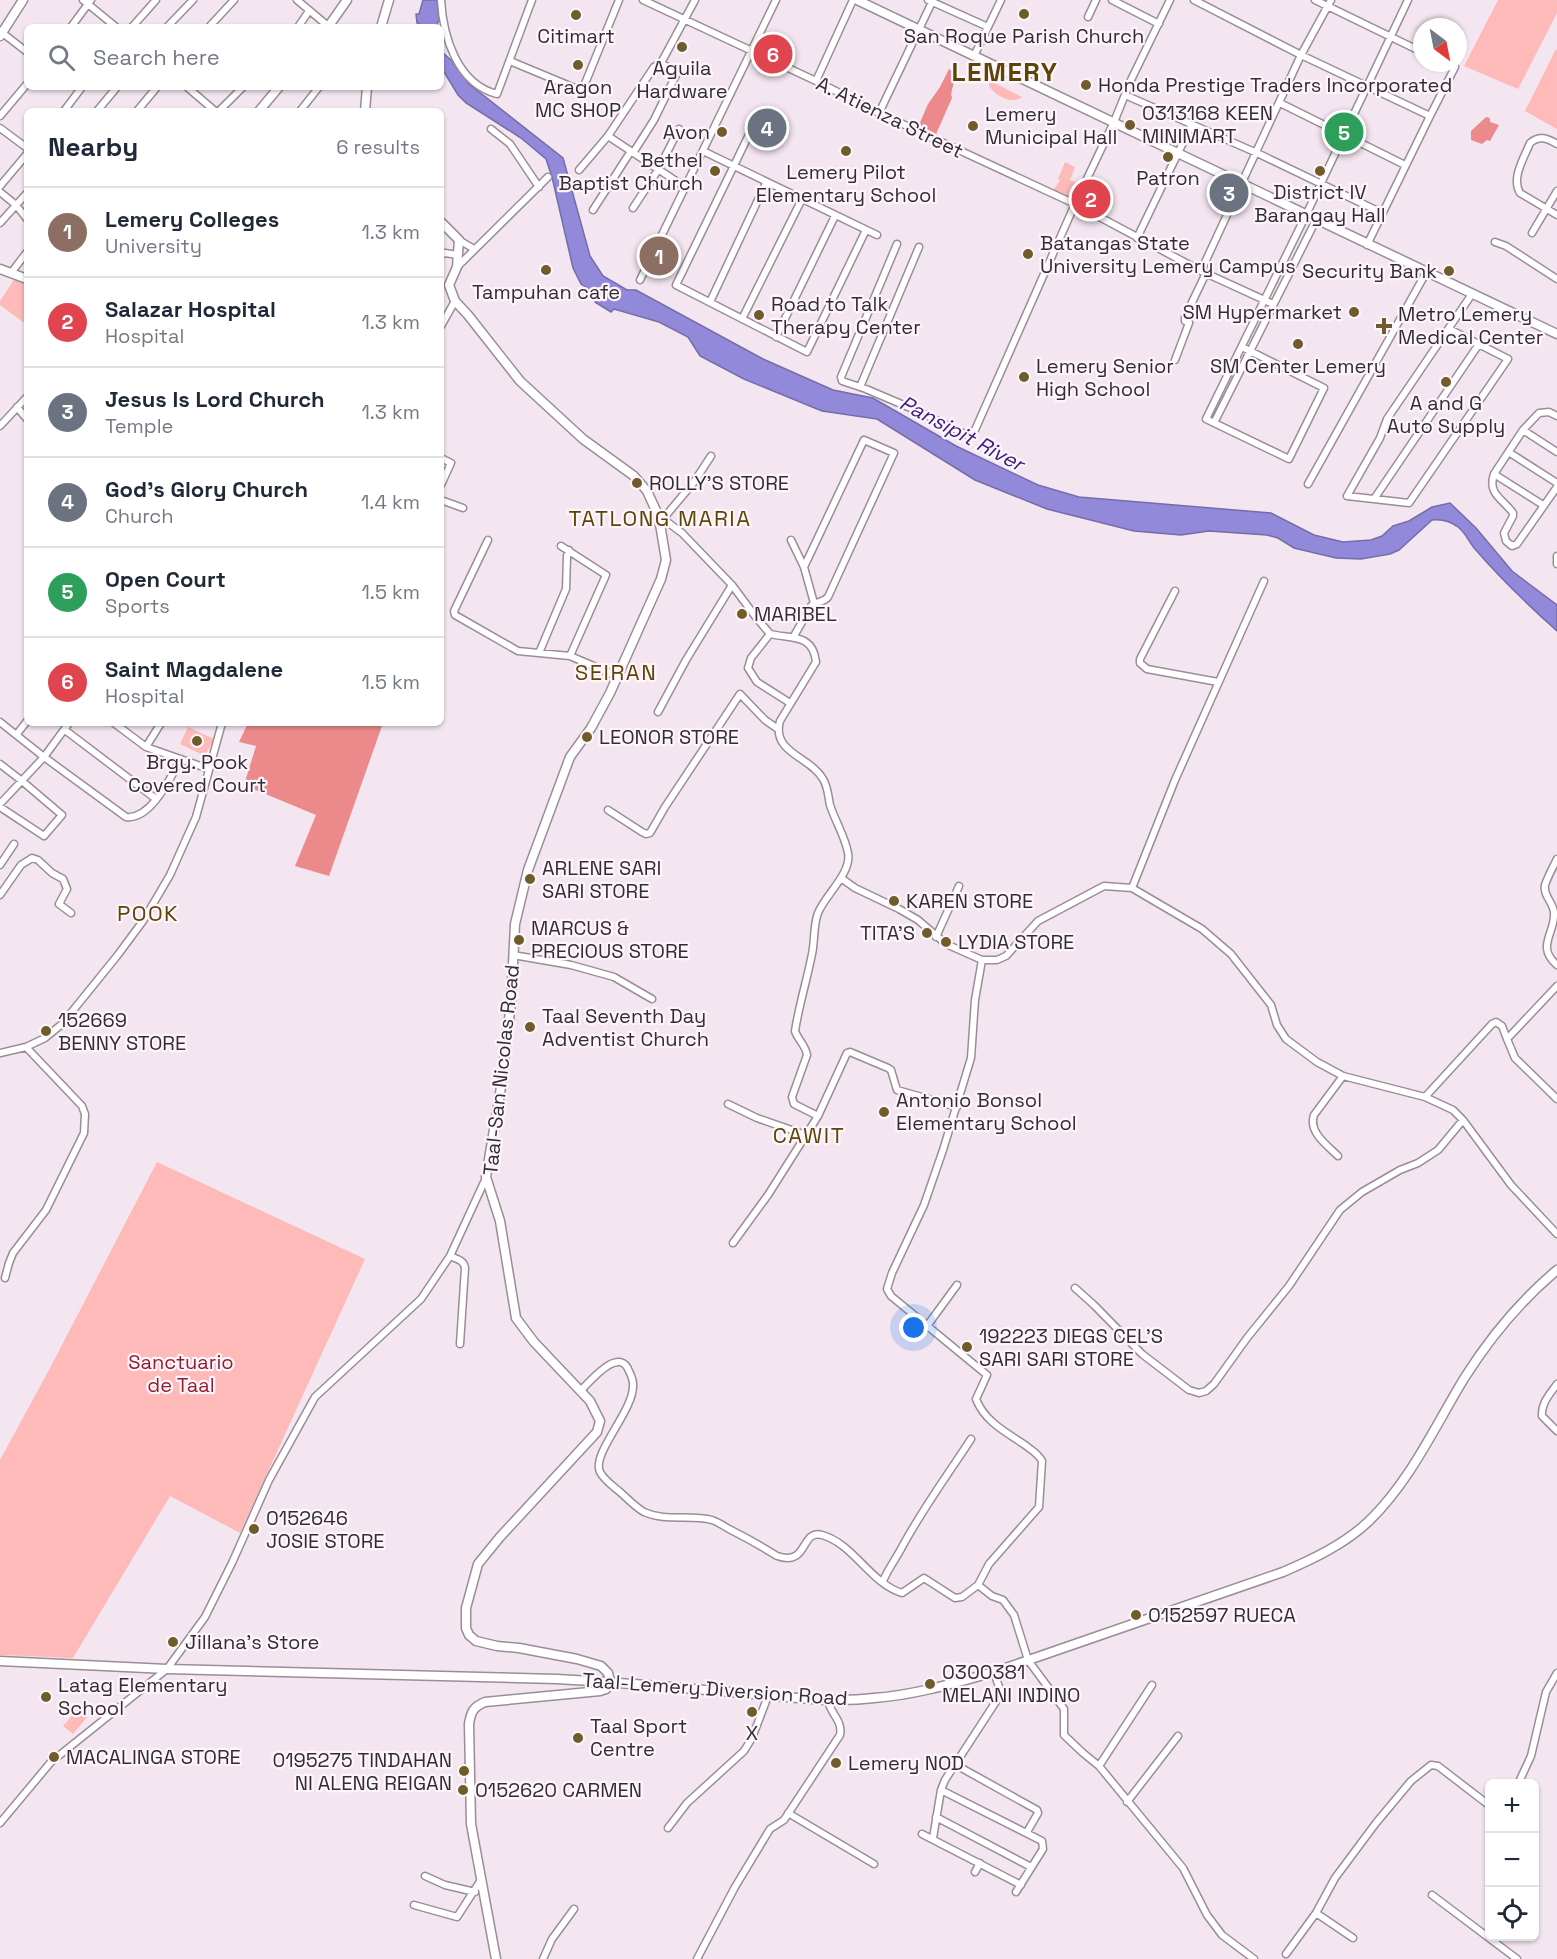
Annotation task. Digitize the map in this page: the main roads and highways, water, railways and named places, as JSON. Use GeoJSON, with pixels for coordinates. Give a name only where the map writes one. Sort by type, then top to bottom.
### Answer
{"type":"FeatureCollection","features":[{"type":"Feature","properties":{"kind":"main road"},"geometry":{"type":"LineString","coordinates":[[1,33],[23,0]]}},
{"type":"Feature","properties":{"kind":"main road"},"geometry":{"type":"LineString","coordinates":[[330,24],[347,0]]}},
{"type":"Feature","properties":{"kind":"main road"},"geometry":{"type":"LineString","coordinates":[[382,24],[389,0]]}},
{"type":"Feature","properties":{"kind":"main road"},"geometry":{"type":"LineString","coordinates":[[855,0],[1557,334]]}},
{"type":"Feature","properties":{"kind":"main road"},"geometry":{"type":"LineString","coordinates":[[262,108],[276,90]]}},
{"type":"Feature","properties":{"kind":"main road"},"geometry":{"type":"LineString","coordinates":[[366,90],[366,108]]}},
{"type":"Feature","properties":{"kind":"main road","name":"Taal-San Nicolas Road"},"geometry":{"type":"LineString","coordinates":[[444,225],[459,240],[457,267],[449,285],[455,301],[526,388],[583,439],[634,476],[647,491],[661,517],[666,560],[661,579],[617,676],[591,728],[570,757],[528,870],[515,918],[511,1004],[500,1094],[486,1177],[500,1221],[516,1318],[534,1342],[590,1401],[600,1421],[597,1432],[478,1564],[465,1608],[466,1628],[469,1635],[476,1641],[567,1657],[601,1666],[608,1673],[610,1681]]}},
{"type":"Feature","properties":{"kind":"main road"},"geometry":{"type":"LineString","coordinates":[[0,269],[24,278]]}},
{"type":"Feature","properties":{"kind":"main road","name":"Taal-Lemery Diversion Road"},"geometry":{"type":"LineString","coordinates":[[0,1661],[167,1669],[610,1681],[828,1700],[874,1698],[951,1685],[1283,1572],[1344,1541],[1367,1523],[1398,1487],[1423,1450],[1465,1378],[1498,1330],[1530,1294],[1557,1270]]}},
{"type":"Feature","properties":{"kind":"main road"},"geometry":{"type":"LineString","coordinates":[[496,1959],[471,1824],[469,1724],[472,1711],[485,1702],[600,1691],[606,1689],[610,1681]]}},
{"type":"Feature","properties":{"kind":"place","name":"San Roque Parish Church"},"geometry":{"type":"Point","coordinates":[1024,14]}},
{"type":"Feature","properties":{"kind":"place","name":"Citimart"},"geometry":{"type":"Point","coordinates":[576,15]}},
{"type":"Feature","properties":{"kind":"place","name":"Aguila Hardware"},"geometry":{"type":"Point","coordinates":[682,47]}},
{"type":"Feature","properties":{"kind":"place","name":"Saint Magdalene"},"geometry":{"type":"Point","coordinates":[773,54]}},
{"type":"Feature","properties":{"kind":"place","name":"Aragon MC SHOP"},"geometry":{"type":"Point","coordinates":[578,65]}},
{"type":"Feature","properties":{"kind":"place","name":"Honda Prestige Traders Incorporated"},"geometry":{"type":"Point","coordinates":[1086,85]}},
{"type":"Feature","properties":{"kind":"place","name":"0313168 KEEN MINIMART"},"geometry":{"type":"Point","coordinates":[1130,125]}},
{"type":"Feature","properties":{"kind":"place","name":"Lemery Municipal Hall"},"geometry":{"type":"Point","coordinates":[973,126]}},
{"type":"Feature","properties":{"kind":"place","name":"God's Glory Church"},"geometry":{"type":"Point","coordinates":[767,128]}},
{"type":"Feature","properties":{"kind":"place","name":"Avon"},"geometry":{"type":"Point","coordinates":[722,132]}},
{"type":"Feature","properties":{"kind":"place","name":"Open Court"},"geometry":{"type":"Point","coordinates":[1344,132]}},
{"type":"Feature","properties":{"kind":"place","name":"Lemery Pilot Elementary School"},"geometry":{"type":"Point","coordinates":[846,151]}},
{"type":"Feature","properties":{"kind":"place","name":"Patron"},"geometry":{"type":"Point","coordinates":[1168,157]}},
{"type":"Feature","properties":{"kind":"place","name":"Bethel Baptist Church"},"geometry":{"type":"Point","coordinates":[715,171]}},
{"type":"Feature","properties":{"kind":"place","name":"District IV Barangay Hall"},"geometry":{"type":"Point","coordinates":[1320,171]}},
{"type":"Feature","properties":{"kind":"place","name":"Jesus Is Lord Church"},"geometry":{"type":"Point","coordinates":[1229,193]}},
{"type":"Feature","properties":{"kind":"place","name":"Salazar Hospital"},"geometry":{"type":"Point","coordinates":[1091,199]}},
{"type":"Feature","properties":{"kind":"place","name":"Batangas State University Lemery Campus"},"geometry":{"type":"Point","coordinates":[1028,254]}},
{"type":"Feature","properties":{"kind":"place","name":"Lemery Colleges"},"geometry":{"type":"Point","coordinates":[659,256]}},
{"type":"Feature","properties":{"kind":"place","name":"Tampuhan cafe"},"geometry":{"type":"Point","coordinates":[546,270]}},
{"type":"Feature","properties":{"kind":"place","name":"Security Bank"},"geometry":{"type":"Point","coordinates":[1449,271]}},
{"type":"Feature","properties":{"kind":"place","name":"SM Hypermarket"},"geometry":{"type":"Point","coordinates":[1354,312]}},
{"type":"Feature","properties":{"kind":"place","name":"Road to Talk Therapy Center"},"geometry":{"type":"Point","coordinates":[759,315]}},
{"type":"Feature","properties":{"kind":"place","name":"Metro Lemery Medical Center"},"geometry":{"type":"Point","coordinates":[1384,326]}},
{"type":"Feature","properties":{"kind":"place","name":"SM Center Lemery"},"geometry":{"type":"Point","coordinates":[1298,344]}},
{"type":"Feature","properties":{"kind":"place","name":"Lemery Senior High School"},"geometry":{"type":"Point","coordinates":[1024,377]}},
{"type":"Feature","properties":{"kind":"place","name":"A and G Auto Supply"},"geometry":{"type":"Point","coordinates":[1446,382]}},
{"type":"Feature","properties":{"kind":"place","name":"ROLLY'S STORE"},"geometry":{"type":"Point","coordinates":[637,483]}},
{"type":"Feature","properties":{"kind":"place","name":"MARIBEL"},"geometry":{"type":"Point","coordinates":[742,614]}},
{"type":"Feature","properties":{"kind":"place","name":"LEONOR STORE"},"geometry":{"type":"Point","coordinates":[587,737]}},
{"type":"Feature","properties":{"kind":"place","name":"Brgy. Pook Covered Court"},"geometry":{"type":"Point","coordinates":[197,741]}},
{"type":"Feature","properties":{"kind":"place","name":"ARLENE SARI SARI STORE"},"geometry":{"type":"Point","coordinates":[530,879]}},
{"type":"Feature","properties":{"kind":"place","name":"KAREN STORE"},"geometry":{"type":"Point","coordinates":[894,901]}},
{"type":"Feature","properties":{"kind":"place","name":"TITA'S"},"geometry":{"type":"Point","coordinates":[927,933]}},
{"type":"Feature","properties":{"kind":"place","name":"MARCUS & PRECIOUS STORE"},"geometry":{"type":"Point","coordinates":[519,940]}},
{"type":"Feature","properties":{"kind":"place","name":"LYDIA STORE"},"geometry":{"type":"Point","coordinates":[946,942]}},
{"type":"Feature","properties":{"kind":"place","name":"Taal Seventh Day Adventist Church"},"geometry":{"type":"Point","coordinates":[530,1027]}},
{"type":"Feature","properties":{"kind":"place","name":"152669 BENNY STORE"},"geometry":{"type":"Point","coordinates":[46,1031]}},
{"type":"Feature","properties":{"kind":"place","name":"Antonio Bonsol Elementary School"},"geometry":{"type":"Point","coordinates":[884,1112]}},
{"type":"Feature","properties":{"kind":"place","name":"192223 DIEGS CEL’S SARI SARI STORE"},"geometry":{"type":"Point","coordinates":[967,1347]}},
{"type":"Feature","properties":{"kind":"place","name":"0152646 JOSIE STORE"},"geometry":{"type":"Point","coordinates":[254,1529]}},
{"type":"Feature","properties":{"kind":"place","name":"0152597 RUECA"},"geometry":{"type":"Point","coordinates":[1136,1615]}},
{"type":"Feature","properties":{"kind":"place","name":"Jillana's Store"},"geometry":{"type":"Point","coordinates":[173,1642]}},
{"type":"Feature","properties":{"kind":"place","name":"0300381 MELANI INDINO"},"geometry":{"type":"Point","coordinates":[930,1684]}},
{"type":"Feature","properties":{"kind":"place","name":"Latag Elementary School"},"geometry":{"type":"Point","coordinates":[46,1697]}},
{"type":"Feature","properties":{"kind":"place","name":"X"},"geometry":{"type":"Point","coordinates":[752,1712]}},
{"type":"Feature","properties":{"kind":"place","name":"Taal Sport Centre"},"geometry":{"type":"Point","coordinates":[578,1738]}},
{"type":"Feature","properties":{"kind":"place","name":"MACALINGA STORE"},"geometry":{"type":"Point","coordinates":[54,1757]}},
{"type":"Feature","properties":{"kind":"place","name":"Lemery NOD"},"geometry":{"type":"Point","coordinates":[836,1763]}},
{"type":"Feature","properties":{"kind":"place","name":"0195275 TINDAHAN NI ALENG REIGAN"},"geometry":{"type":"Point","coordinates":[464,1771]}},
{"type":"Feature","properties":{"kind":"place","name":"0152620 CARMEN"},"geometry":{"type":"Point","coordinates":[463,1790]}},
{"type":"Feature","properties":{"kind":"district","name":"LEMERY"},"geometry":{"type":"Point","coordinates":[1005,72]}},
{"type":"Feature","properties":{"kind":"district","name":"TATLONG MARIA"},"geometry":{"type":"Point","coordinates":[660,518]}},
{"type":"Feature","properties":{"kind":"district","name":"SEIRAN"},"geometry":{"type":"Point","coordinates":[616,672]}},
{"type":"Feature","properties":{"kind":"district","name":"POOK"},"geometry":{"type":"Point","coordinates":[148,913]}},
{"type":"Feature","properties":{"kind":"district","name":"CAWIT"},"geometry":{"type":"Point","coordinates":[809,1135]}},
{"type":"Feature","properties":{"kind":"water label","name":"Pansipit River"},"geometry":{"type":"Point","coordinates":[962,433]}},
{"type":"Feature","properties":{"kind":"park label","name":"Sanctuario de Taal"},"geometry":{"type":"Point","coordinates":[181,1374]}}]}
